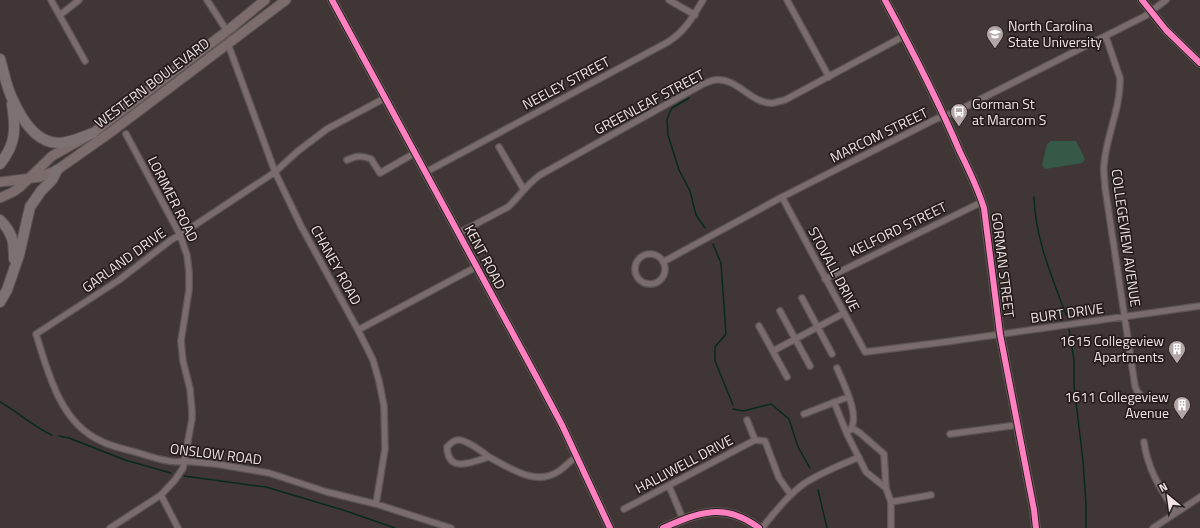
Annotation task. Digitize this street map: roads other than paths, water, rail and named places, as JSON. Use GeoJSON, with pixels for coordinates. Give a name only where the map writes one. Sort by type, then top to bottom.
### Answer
{"type":"FeatureCollection","features":[{"type":"Feature","properties":{"kind":"highway"},"geometry":{"type":"LineString","coordinates":[[0,59],[11,97],[15,122],[14,141],[8,154],[0,164]]}},
{"type":"Feature","properties":{"kind":"highway"},"geometry":{"type":"LineString","coordinates":[[11,97],[24,120],[32,130],[50,142],[70,142],[93,133]]}},
{"type":"Feature","properties":{"kind":"highway"},"geometry":{"type":"LineString","coordinates":[[0,302],[7,290],[19,255],[30,207],[40,191],[52,180],[57,170]]}},
{"type":"Feature","properties":{"kind":"highway"},"geometry":{"type":"LineString","coordinates":[[0,220],[6,226],[13,239],[14,267]]}},
{"type":"Feature","properties":{"kind":"main road","name":"WESTERN BOULEVARD"},"geometry":{"type":"LineString","coordinates":[[0,198],[12,192],[52,156],[93,133],[227,31],[265,0]]}},
{"type":"Feature","properties":{"kind":"main road","name":"WESTERN BOULEVARD"},"geometry":{"type":"LineString","coordinates":[[0,182],[40,176],[57,170],[111,132],[286,0]]}},
{"type":"Feature","properties":{"kind":"street"},"geometry":{"type":"LineString","coordinates":[[51,0],[85,62]]}},
{"type":"Feature","properties":{"kind":"street"},"geometry":{"type":"LineString","coordinates":[[60,15],[79,0]]}},
{"type":"Feature","properties":{"kind":"street"},"geometry":{"type":"LineString","coordinates":[[207,0],[227,31]]}},
{"type":"Feature","properties":{"kind":"street","name":"KENT ROAD"},"geometry":{"type":"LineString","coordinates":[[332,0],[537,378],[610,528]]}},
{"type":"Feature","properties":{"kind":"street"},"geometry":{"type":"LineString","coordinates":[[669,0],[694,15]]}},
{"type":"Feature","properties":{"kind":"street","name":"NEELEY STREET"},"geometry":{"type":"LineString","coordinates":[[426,172],[668,42],[684,29],[703,0]]}},
{"type":"Feature","properties":{"kind":"street"},"geometry":{"type":"LineString","coordinates":[[787,0],[829,77]]}},
{"type":"Feature","properties":{"kind":"street","name":"GORMAN STREET"},"geometry":{"type":"LineString","coordinates":[[885,0],[945,116],[982,202],[987,228],[1000,334],[1034,510],[1036,528]]}},
{"type":"Feature","properties":{"kind":"street"},"geometry":{"type":"LineString","coordinates":[[1142,0],[1166,30],[1200,63]]}},
{"type":"Feature","properties":{"kind":"street","name":"MARCOM STREET"},"geometry":{"type":"LineString","coordinates":[[663,262],[782,197],[1106,37],[1145,16],[1166,0]]}},
{"type":"Feature","properties":{"kind":"street","name":"GREENLEAF STREET"},"geometry":{"type":"LineString","coordinates":[[458,233],[508,207],[515,201],[531,181],[540,175],[703,84],[714,80],[724,80],[736,85],[759,101],[772,103],[785,100],[904,36]]}},
{"type":"Feature","properties":{"kind":"street","name":"COLLEGEVIEW AVENUE"},"geometry":{"type":"LineString","coordinates":[[1106,37],[1120,78],[1119,99],[1106,151],[1104,166],[1105,187],[1135,386],[1142,397]]}},
{"type":"Feature","properties":{"kind":"street","name":"CHANEY ROAD"},"geometry":{"type":"LineString","coordinates":[[228,44],[276,172],[301,226],[373,360],[384,406],[385,449],[376,504]]}},
{"type":"Feature","properties":{"kind":"street","name":"GARLAND DRIVE"},"geometry":{"type":"LineString","coordinates":[[36,334],[119,280],[171,240],[276,172],[298,151],[327,129],[385,98]]}},
{"type":"Feature","properties":{"kind":"street","name":"LORIMER ROAD"},"geometry":{"type":"LineString","coordinates":[[110,528],[161,495],[175,480],[183,468],[192,419],[190,389],[183,361],[181,341],[189,290],[187,255],[180,235],[126,134]]}},
{"type":"Feature","properties":{"kind":"street"},"geometry":{"type":"LineString","coordinates":[[499,148],[524,190]]}},
{"type":"Feature","properties":{"kind":"street"},"geometry":{"type":"LineString","coordinates":[[347,160],[356,156],[363,156],[371,159],[380,173],[415,153]]}},
{"type":"Feature","properties":{"kind":"street","name":"STOVALL DRIVE"},"geometry":{"type":"LineString","coordinates":[[782,197],[865,352]]}},
{"type":"Feature","properties":{"kind":"street","name":"KELFORD STREET"},"geometry":{"type":"LineString","coordinates":[[826,279],[982,202]]}},
{"type":"Feature","properties":{"kind":"street"},"geometry":{"type":"LineString","coordinates":[[648,254],[655,255],[663,262],[665,272],[658,282],[648,285],[638,280],[635,275],[635,264],[642,256],[648,254]]}},
{"type":"Feature","properties":{"kind":"street"},"geometry":{"type":"LineString","coordinates":[[358,330],[476,267]]}},
{"type":"Feature","properties":{"kind":"street"},"geometry":{"type":"LineString","coordinates":[[802,298],[832,354]]}},
{"type":"Feature","properties":{"kind":"street","name":"BURT DRIVE"},"geometry":{"type":"LineString","coordinates":[[865,352],[1200,306]]}},
{"type":"Feature","properties":{"kind":"street"},"geometry":{"type":"LineString","coordinates":[[780,311],[810,366]]}},
{"type":"Feature","properties":{"kind":"street"},"geometry":{"type":"LineString","coordinates":[[773,351],[844,313]]}},
{"type":"Feature","properties":{"kind":"street"},"geometry":{"type":"LineString","coordinates":[[759,326],[787,377]]}},
{"type":"Feature","properties":{"kind":"street","name":"ONSLOW ROAD"},"geometry":{"type":"LineString","coordinates":[[36,334],[56,393],[74,420],[86,432],[100,441],[150,457],[179,463],[216,464],[269,473],[327,492],[376,504],[451,528]]}},
{"type":"Feature","properties":{"kind":"street"},"geometry":{"type":"LineString","coordinates":[[837,368],[854,413],[852,428],[848,434]]}},
{"type":"Feature","properties":{"kind":"street"},"geometry":{"type":"LineString","coordinates":[[804,414],[848,397]]}},
{"type":"Feature","properties":{"kind":"street"},"geometry":{"type":"LineString","coordinates":[[834,402],[866,472],[886,488]]}},
{"type":"Feature","properties":{"kind":"street"},"geometry":{"type":"LineString","coordinates":[[746,420],[755,440],[765,441],[780,478],[791,495]]}},
{"type":"Feature","properties":{"kind":"street"},"geometry":{"type":"LineString","coordinates":[[950,434],[1017,425]]}},
{"type":"Feature","properties":{"kind":"street"},"geometry":{"type":"LineString","coordinates":[[852,428],[884,454],[886,488],[891,502],[891,528]]}},
{"type":"Feature","properties":{"kind":"street"},"geometry":{"type":"LineString","coordinates":[[489,457],[463,464],[456,464],[450,460],[447,447],[455,440],[459,439],[478,449],[489,457],[519,472],[534,477],[546,477],[559,471],[576,457]]}},
{"type":"Feature","properties":{"kind":"street","name":"HALLIWELL DRIVE"},"geometry":{"type":"LineString","coordinates":[[624,509],[755,440]]}},
{"type":"Feature","properties":{"kind":"street"},"geometry":{"type":"LineString","coordinates":[[1144,442],[1150,470],[1176,513]]}},
{"type":"Feature","properties":{"kind":"street"},"geometry":{"type":"LineString","coordinates":[[663,528],[704,512],[721,512],[740,516],[761,528],[791,495],[805,484],[820,475],[859,457]]}},
{"type":"Feature","properties":{"kind":"street"},"geometry":{"type":"LineString","coordinates":[[669,486],[683,519]]}},
{"type":"Feature","properties":{"kind":"street"},"geometry":{"type":"LineString","coordinates":[[161,495],[178,528]]}},
{"type":"Feature","properties":{"kind":"street"},"geometry":{"type":"LineString","coordinates":[[891,502],[931,495]]}},
{"type":"Feature","properties":{"kind":"street"},"geometry":{"type":"LineString","coordinates":[[1152,528],[1200,497]]}},
{"type":"Feature","properties":{"kind":"waterway"},"geometry":{"type":"LineString","coordinates":[[689,98],[672,108],[667,119],[668,135],[679,170],[690,191],[696,215],[705,228]]}},
{"type":"Feature","properties":{"kind":"waterway"},"geometry":{"type":"LineString","coordinates":[[1034,197],[1037,227],[1045,257],[1066,315]]}},
{"type":"Feature","properties":{"kind":"waterway"},"geometry":{"type":"LineString","coordinates":[[713,244],[721,263],[726,334],[715,347],[715,361],[733,405]]}},
{"type":"Feature","properties":{"kind":"waterway"},"geometry":{"type":"LineString","coordinates":[[1069,329],[1074,360],[1074,385],[1083,461],[1086,528]]}},
{"type":"Feature","properties":{"kind":"waterway"},"geometry":{"type":"LineString","coordinates":[[0,402],[52,435]]}},
{"type":"Feature","properties":{"kind":"waterway"},"geometry":{"type":"LineString","coordinates":[[733,409],[743,411],[771,404],[789,419],[798,447],[810,468]]}},
{"type":"Feature","properties":{"kind":"waterway"},"geometry":{"type":"LineString","coordinates":[[59,436],[69,438],[125,460],[171,473]]}},
{"type":"Feature","properties":{"kind":"waterway"},"geometry":{"type":"LineString","coordinates":[[184,476],[266,487],[343,510],[395,528]]}},
{"type":"Feature","properties":{"kind":"waterway"},"geometry":{"type":"LineString","coordinates":[[818,490],[827,528]]}},
{"type":"Feature","properties":{"kind":"place","name":"North Carolina State University"},"geometry":{"type":"Point","coordinates":[995,49]}},
{"type":"Feature","properties":{"kind":"place","name":"Gorman St at Marcom S"},"geometry":{"type":"Point","coordinates":[959,127]}},
{"type":"Feature","properties":{"kind":"place","name":"1615 Collegeview Apartments"},"geometry":{"type":"Point","coordinates":[1177,364]}},
{"type":"Feature","properties":{"kind":"place","name":"1611 Collegeview Avenue"},"geometry":{"type":"Point","coordinates":[1182,420]}}]}
